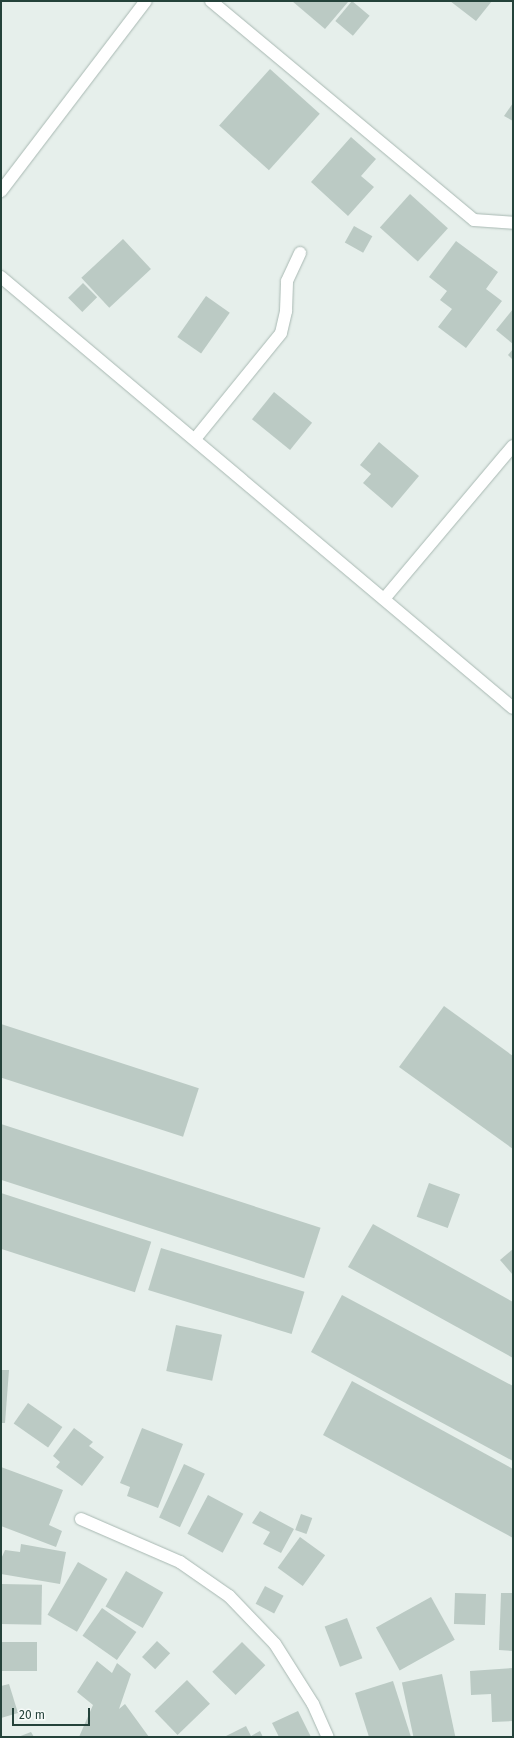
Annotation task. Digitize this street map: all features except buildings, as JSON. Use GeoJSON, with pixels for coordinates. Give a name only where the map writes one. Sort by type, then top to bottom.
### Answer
{"type":"FeatureCollection","features":[{"type":"Feature","properties":{"kind":"street"},"geometry":{"type":"LineString","coordinates":[[1,191],[146,1]]}},
{"type":"Feature","properties":{"kind":"street"},"geometry":{"type":"LineString","coordinates":[[211,1],[474,220],[513,223]]}},
{"type":"Feature","properties":{"kind":"street"},"geometry":{"type":"LineString","coordinates":[[195,439],[281,333],[286,311],[287,281],[300,253]]}},
{"type":"Feature","properties":{"kind":"street"},"geometry":{"type":"LineString","coordinates":[[1,277],[513,708]]}},
{"type":"Feature","properties":{"kind":"street"},"geometry":{"type":"LineString","coordinates":[[384,599],[513,446]]}},
{"type":"Feature","properties":{"kind":"street"},"geometry":{"type":"LineString","coordinates":[[81,1518],[180,1562],[229,1596],[275,1644],[313,1704],[328,1737]]}}]}
